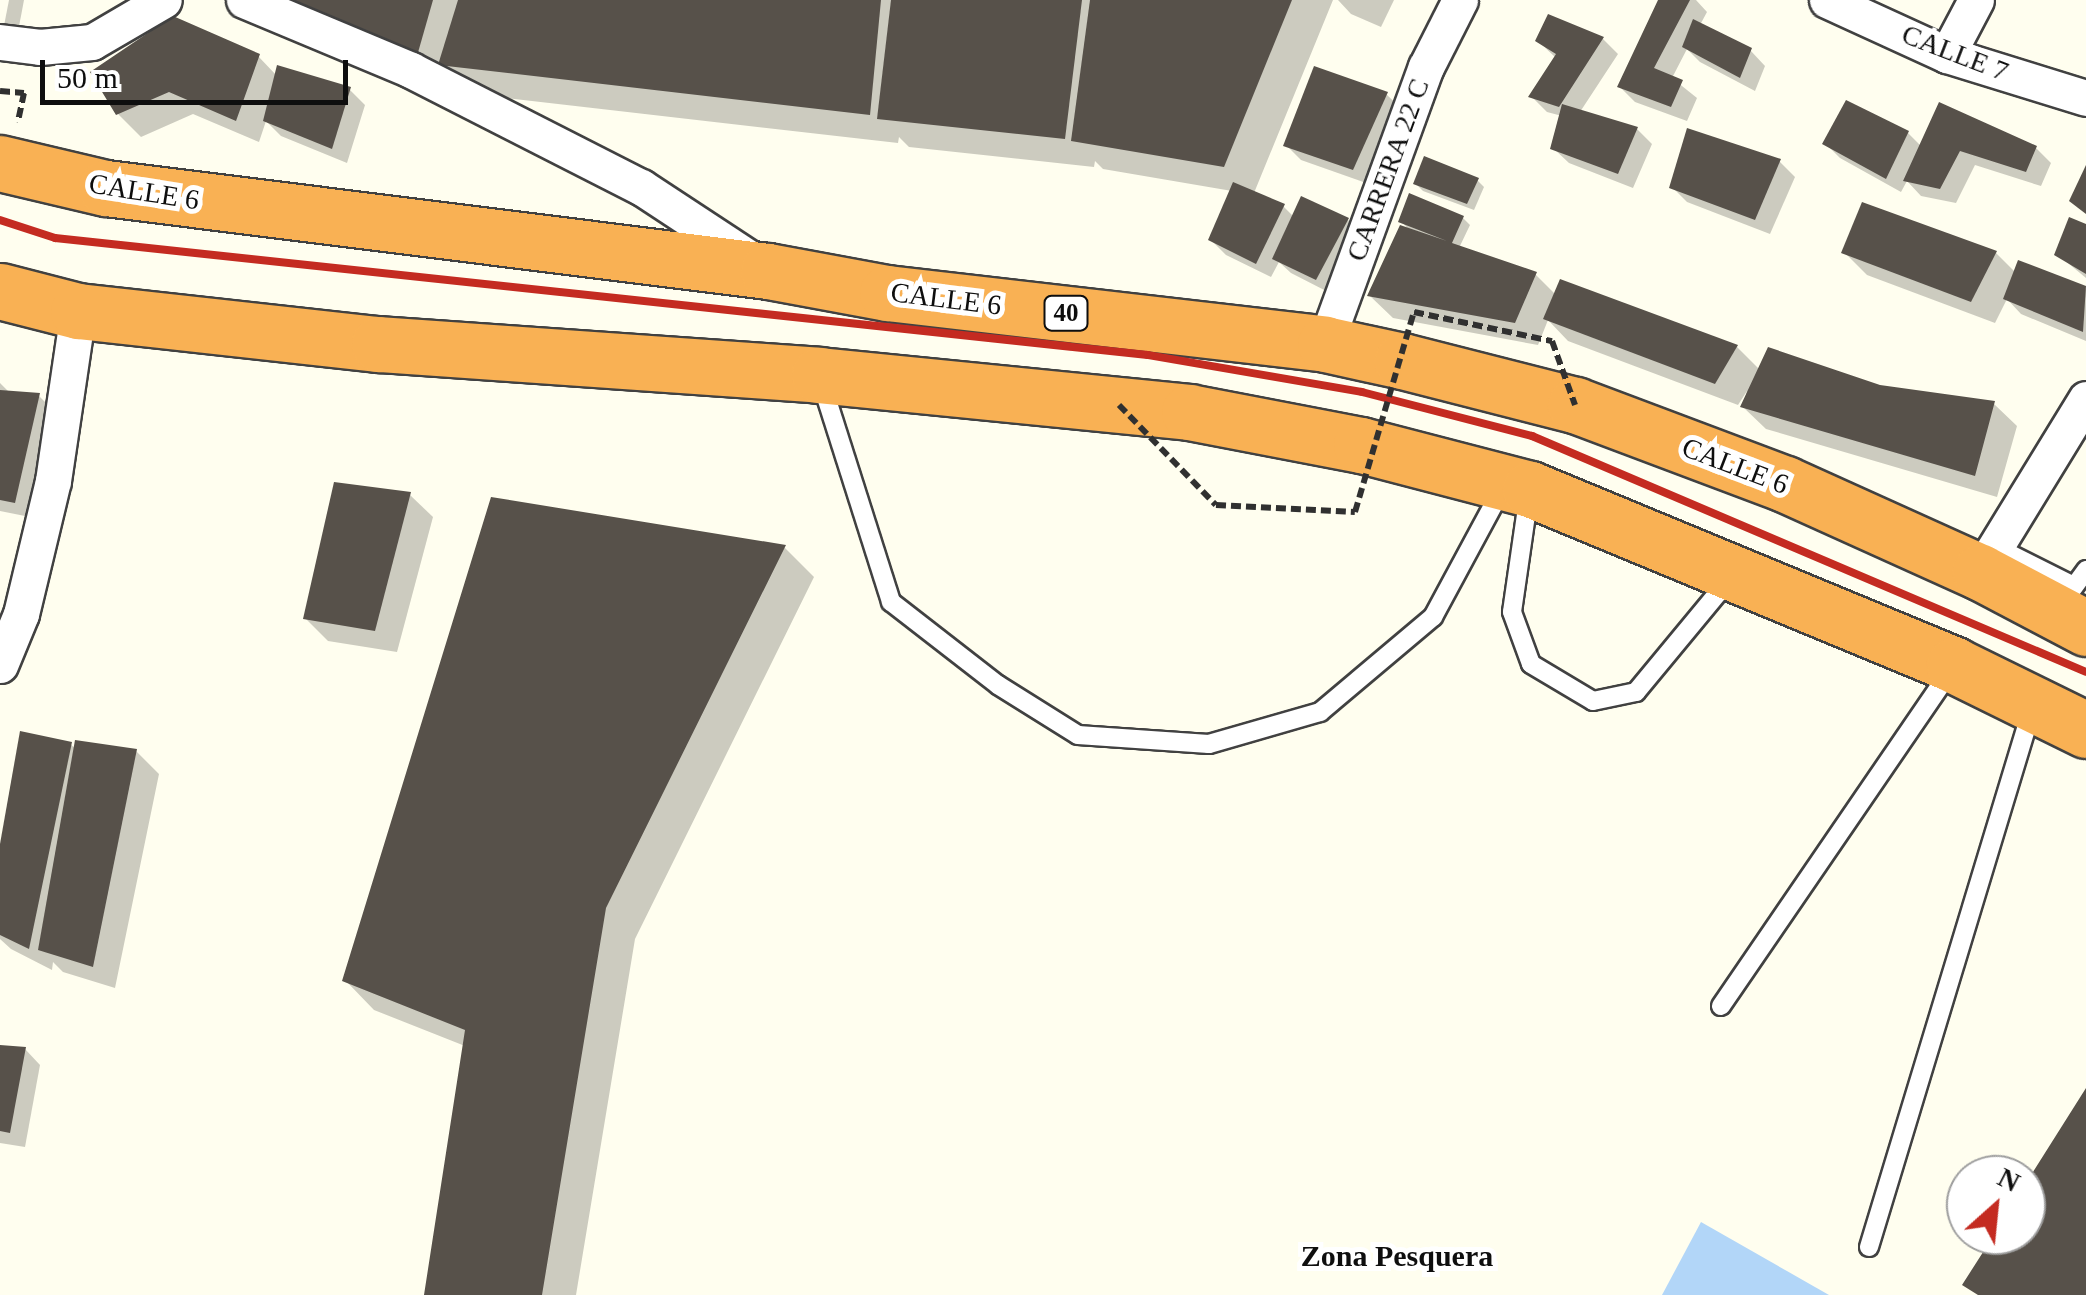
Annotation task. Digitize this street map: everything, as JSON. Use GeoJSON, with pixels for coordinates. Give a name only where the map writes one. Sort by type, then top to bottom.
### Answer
{"type":"FeatureCollection","features":[{"type":"Feature","properties":{"kind":"highway","name":"CALLE 6"},"geometry":{"type":"LineString","coordinates":[[0,162],[106,188],[768,271],[887,293],[1325,344],[1575,405],[1988,559],[2076,599]]}},
{"type":"Feature","properties":{"kind":"highway"},"geometry":{"type":"LineString","coordinates":[[0,290],[78,311],[378,344],[819,375],[1189,412],[1361,446],[1517,486],[1735,572],[1954,666],[2086,730]]}},
{"type":"Feature","properties":{"kind":"street"},"geometry":{"type":"LineString","coordinates":[[0,42],[40,47],[92,42],[164,0]]}},
{"type":"Feature","properties":{"kind":"street"},"geometry":{"type":"LineString","coordinates":[[244,0],[411,70],[642,187],[768,271]]}},
{"type":"Feature","properties":{"kind":"street","name":"CARRERA 22 C"},"geometry":{"type":"LineString","coordinates":[[1325,344],[1426,67],[1460,0]]}},
{"type":"Feature","properties":{"kind":"street","name":"CALLE 7"},"geometry":{"type":"LineString","coordinates":[[1828,0],[1947,55],[2086,98]]}},
{"type":"Feature","properties":{"kind":"street"},"geometry":{"type":"LineString","coordinates":[[1947,55],[1976,0]]}},
{"type":"Feature","properties":{"kind":"street"},"geometry":{"type":"LineString","coordinates":[[0,665],[20,614],[53,481],[78,311]]}},
{"type":"Feature","properties":{"kind":"street"},"geometry":{"type":"LineString","coordinates":[[1988,559],[2086,399]]}},
{"type":"Feature","properties":{"kind":"lane"},"geometry":{"type":"LineString","coordinates":[[819,375],[891,602],[998,686],[1078,735],[1209,744],[1320,712],[1433,617],[1517,486]]}},
{"type":"Feature","properties":{"kind":"lane"},"geometry":{"type":"LineString","coordinates":[[1517,486],[1512,612],[1531,664],[1593,701],[1636,692],[1735,572]]}},
{"type":"Feature","properties":{"kind":"lane"},"geometry":{"type":"LineString","coordinates":[[1721,1006],[1954,666]]}},
{"type":"Feature","properties":{"kind":"lane"},"geometry":{"type":"LineString","coordinates":[[1869,1247],[2033,704]]}},
{"type":"Feature","properties":{"kind":"path"},"geometry":{"type":"LineString","coordinates":[[1119,406],[1216,505],[1354,512],[1414,312],[1552,341],[1575,405]]}},
{"type":"Feature","properties":{"kind":"water"},"geometry":{"type":"Polygon","coordinates":[[[1701,1222],[1829,1295],[1662,1295],[1701,1222]]]}},
{"type":"Feature","properties":{"kind":"building"},"geometry":{"type":"Polygon","coordinates":[[[278,0],[433,0],[417,56],[278,0]]]}},
{"type":"Feature","properties":{"kind":"building"},"geometry":{"type":"Polygon","coordinates":[[[458,0],[881,0],[870,115],[438,65],[458,0]]]}},
{"type":"Feature","properties":{"kind":"building"},"geometry":{"type":"Polygon","coordinates":[[[891,0],[1082,0],[1065,139],[877,119],[891,0]]]}},
{"type":"Feature","properties":{"kind":"building"},"geometry":{"type":"Polygon","coordinates":[[[1090,0],[1292,0],[1224,167],[1071,141],[1090,0]]]}},
{"type":"Feature","properties":{"kind":"building"},"geometry":{"type":"Polygon","coordinates":[[[1658,0],[1690,0],[1654,68],[1683,80],[1671,107],[1617,87],[1658,0]]]}},
{"type":"Feature","properties":{"kind":"building"},"geometry":{"type":"Polygon","coordinates":[[[1548,14],[1604,37],[1559,107],[1528,97],[1556,54],[1535,41],[1548,14]]]}},
{"type":"Feature","properties":{"kind":"building"},"geometry":{"type":"Polygon","coordinates":[[[173,16],[260,54],[236,121],[169,92],[116,115],[90,72],[173,16]]]}},
{"type":"Feature","properties":{"kind":"building"},"geometry":{"type":"Polygon","coordinates":[[[1693,19],[1752,48],[1740,78],[1682,47],[1693,19]]]}},
{"type":"Feature","properties":{"kind":"building"},"geometry":{"type":"Polygon","coordinates":[[[277,65],[351,87],[332,149],[263,121],[277,65]]]}},
{"type":"Feature","properties":{"kind":"building"},"geometry":{"type":"Polygon","coordinates":[[[1314,66],[1388,92],[1353,170],[1283,146],[1314,66]]]}},
{"type":"Feature","properties":{"kind":"building"},"geometry":{"type":"Polygon","coordinates":[[[1846,100],[1909,131],[1886,179],[1822,144],[1846,100]]]}},
{"type":"Feature","properties":{"kind":"building"},"geometry":{"type":"Polygon","coordinates":[[[1939,102],[2037,146],[2026,172],[1960,151],[1940,189],[1903,181],[1939,102]]]}},
{"type":"Feature","properties":{"kind":"building"},"geometry":{"type":"Polygon","coordinates":[[[1562,104],[1638,127],[1618,174],[1550,149],[1562,104]]]}},
{"type":"Feature","properties":{"kind":"building"},"geometry":{"type":"Polygon","coordinates":[[[1687,128],[1781,159],[1755,220],[1669,188],[1687,128]]]}},
{"type":"Feature","properties":{"kind":"building"},"geometry":{"type":"Polygon","coordinates":[[[1424,156],[1479,178],[1467,204],[1413,184],[1424,156]]]}},
{"type":"Feature","properties":{"kind":"building"},"geometry":{"type":"Polygon","coordinates":[[[2086,165],[2086,214],[2069,201],[2086,165]]]}},
{"type":"Feature","properties":{"kind":"building"},"geometry":{"type":"Polygon","coordinates":[[[1233,182],[1285,204],[1256,264],[1208,240],[1233,182]]]}},
{"type":"Feature","properties":{"kind":"building"},"geometry":{"type":"Polygon","coordinates":[[[1409,193],[1464,216],[1452,243],[1537,272],[1515,323],[1367,296],[1400,225],[1447,241],[1398,222],[1409,193]]]}},
{"type":"Feature","properties":{"kind":"building"},"geometry":{"type":"Polygon","coordinates":[[[1301,196],[1349,218],[1316,280],[1272,259],[1301,196]]]}},
{"type":"Feature","properties":{"kind":"building"},"geometry":{"type":"Polygon","coordinates":[[[1862,202],[1997,251],[1971,302],[1841,253],[1862,202]]]}},
{"type":"Feature","properties":{"kind":"building"},"geometry":{"type":"Polygon","coordinates":[[[2069,217],[2086,224],[2086,274],[2054,255],[2069,217]]]}},
{"type":"Feature","properties":{"kind":"building"},"geometry":{"type":"Polygon","coordinates":[[[2018,260],[2086,286],[2083,332],[2003,299],[2018,260]]]}},
{"type":"Feature","properties":{"kind":"building"},"geometry":{"type":"Polygon","coordinates":[[[1560,279],[1738,345],[1715,384],[1543,319],[1560,279]]]}},
{"type":"Feature","properties":{"kind":"building"},"geometry":{"type":"Polygon","coordinates":[[[1768,347],[1880,385],[1995,401],[1975,476],[1740,407],[1768,347]]]}},
{"type":"Feature","properties":{"kind":"building"},"geometry":{"type":"Polygon","coordinates":[[[0,390],[40,393],[15,503],[0,500],[0,390]]]}},
{"type":"Feature","properties":{"kind":"building"},"geometry":{"type":"Polygon","coordinates":[[[334,482],[411,492],[375,631],[303,619],[334,482]]]}},
{"type":"Feature","properties":{"kind":"building"},"geometry":{"type":"Polygon","coordinates":[[[491,497],[786,545],[606,908],[542,1295],[424,1295],[465,1030],[342,981],[491,497]]]}},
{"type":"Feature","properties":{"kind":"building"},"geometry":{"type":"Polygon","coordinates":[[[20,731],[72,742],[29,949],[0,935],[0,844],[20,731]]]}},
{"type":"Feature","properties":{"kind":"building"},"geometry":{"type":"Polygon","coordinates":[[[75,740],[137,749],[93,967],[38,950],[75,740]]]}},
{"type":"Feature","properties":{"kind":"building"},"geometry":{"type":"Polygon","coordinates":[[[0,1045],[26,1047],[10,1133],[0,1131],[0,1045]]]}},
{"type":"Feature","properties":{"kind":"building"},"geometry":{"type":"Polygon","coordinates":[[[2086,1088],[2086,1295],[1978,1295],[1962,1285],[1981,1255],[2046,1255],[2044,1155],[2086,1088]]]}},
{"type":"Feature","properties":{"kind":"railway"},"geometry":{"type":"LineString","coordinates":[[0,220],[55,238],[1148,355],[1362,392],[1532,436],[2086,672]]}},
{"type":"Feature","properties":{"kind":"district","name":"Zona Pesquera"},"geometry":{"type":"Point","coordinates":[1397,1256]}}]}
